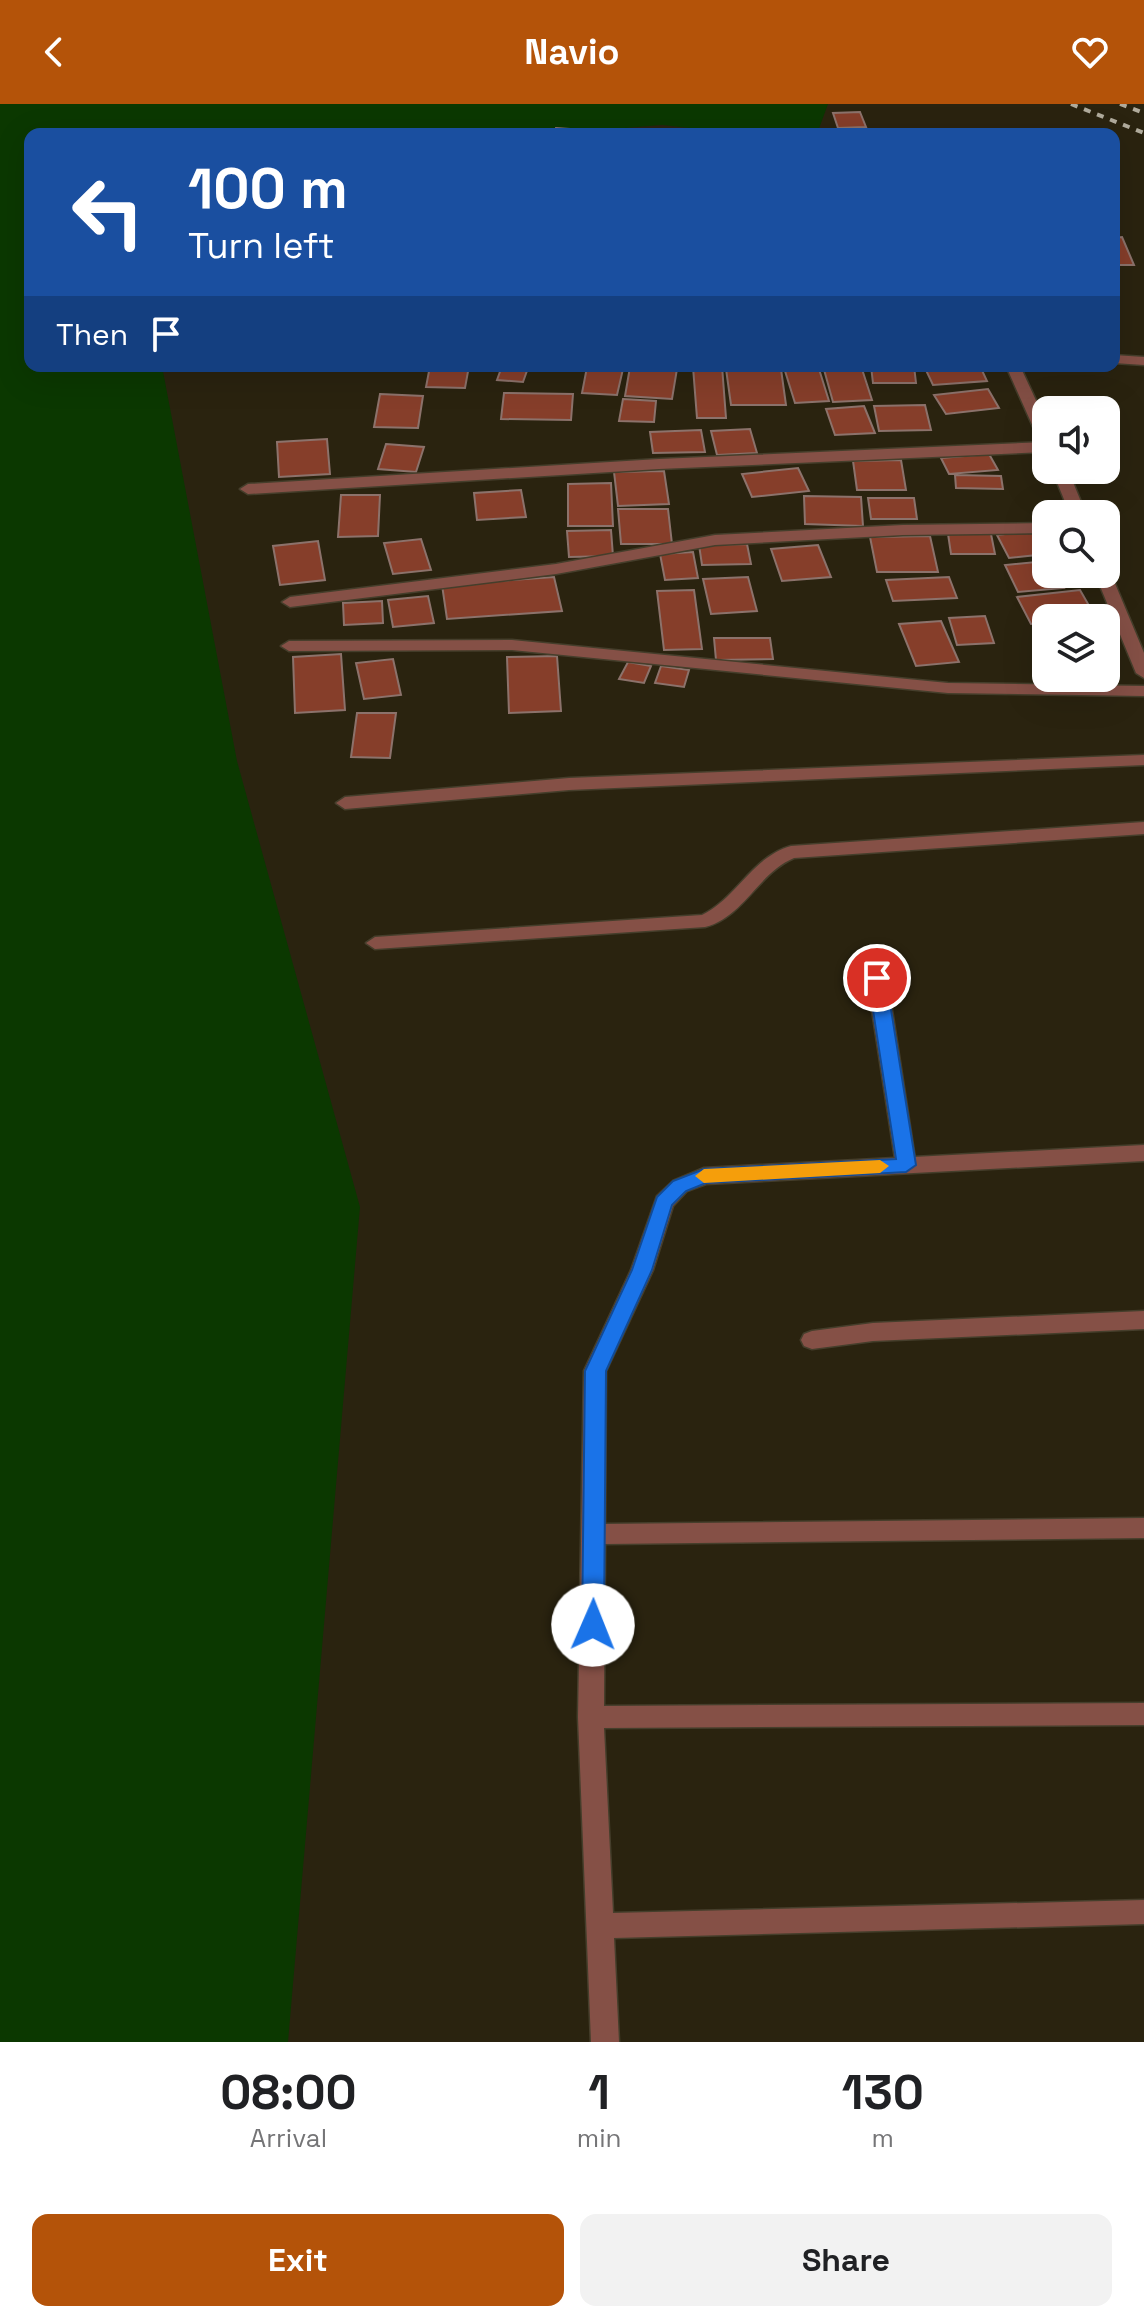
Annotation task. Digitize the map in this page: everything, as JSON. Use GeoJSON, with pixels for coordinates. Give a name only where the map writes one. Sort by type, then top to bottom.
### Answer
{"type":"FeatureCollection","features":[{"type":"Feature","properties":{"kind":"street"},"geometry":{"type":"LineString","coordinates":[[1120,359],[1144,361]]}},
{"type":"Feature","properties":{"kind":"street"},"geometry":{"type":"LineString","coordinates":[[1016,372],[1032,407]]}},
{"type":"Feature","properties":{"kind":"street"},"geometry":{"type":"LineString","coordinates":[[248,489],[659,464],[1032,448]]}},
{"type":"Feature","properties":{"kind":"street"},"geometry":{"type":"LineString","coordinates":[[290,602],[556,569],[715,540],[903,530],[1032,528]]}},
{"type":"Feature","properties":{"kind":"street"},"geometry":{"type":"LineString","coordinates":[[1109,588],[1144,673]]}},
{"type":"Feature","properties":{"kind":"street"},"geometry":{"type":"LineString","coordinates":[[289,646],[512,645],[948,688],[1144,691]]}},
{"type":"Feature","properties":{"kind":"street"},"geometry":{"type":"LineString","coordinates":[[345,803],[569,784],[1144,760]]}},
{"type":"Feature","properties":{"kind":"street"},"geometry":{"type":"LineString","coordinates":[[375,943],[705,921],[725,911],[773,861],[791,852],[1144,828]]}},
{"type":"Feature","properties":{"kind":"street"},"geometry":{"type":"LineString","coordinates":[[877,978],[906,1165]]}},
{"type":"Feature","properties":{"kind":"street"},"geometry":{"type":"LineString","coordinates":[[605,2042],[591,1717],[595,1371],[642,1270],[664,1202],[670,1193],[704,1176],[1144,1153]]}},
{"type":"Feature","properties":{"kind":"street"},"geometry":{"type":"LineString","coordinates":[[812,1340],[873,1332],[1144,1320]]}},
{"type":"Feature","properties":{"kind":"street"},"geometry":{"type":"LineString","coordinates":[[594,1534],[1144,1528]]}},
{"type":"Feature","properties":{"kind":"street"},"geometry":{"type":"LineString","coordinates":[[591,1717],[1144,1714]]}},
{"type":"Feature","properties":{"kind":"street"},"geometry":{"type":"LineString","coordinates":[[601,1926],[1144,1912]]}},
{"type":"Feature","properties":{"kind":"green space"},"geometry":{"type":"Polygon","coordinates":[[[0,104],[828,104],[819,128],[689,128],[662,125],[625,128],[24,128],[24,372],[163,372],[237,761],[360,1207],[288,2042],[0,2042],[0,104]]]}},
{"type":"Feature","properties":{"kind":"building"},"geometry":{"type":"Polygon","coordinates":[[[860,112],[866,127],[838,128],[833,113],[860,112]]]}},
{"type":"Feature","properties":{"kind":"building"},"geometry":{"type":"Polygon","coordinates":[[[1122,237],[1134,265],[1120,265],[1122,237]]]}},
{"type":"Feature","properties":{"kind":"building"},"geometry":{"type":"Polygon","coordinates":[[[429,372],[468,372],[465,388],[426,387],[429,372]]]}},
{"type":"Feature","properties":{"kind":"building"},"geometry":{"type":"Polygon","coordinates":[[[500,372],[527,372],[523,382],[497,380],[500,372]]]}},
{"type":"Feature","properties":{"kind":"building"},"geometry":{"type":"Polygon","coordinates":[[[586,372],[622,372],[617,395],[582,393],[586,372]]]}},
{"type":"Feature","properties":{"kind":"building"},"geometry":{"type":"Polygon","coordinates":[[[629,372],[676,372],[672,399],[625,396],[629,372]]]}},
{"type":"Feature","properties":{"kind":"building"},"geometry":{"type":"Polygon","coordinates":[[[693,372],[722,372],[726,418],[697,418],[693,372]]]}},
{"type":"Feature","properties":{"kind":"building"},"geometry":{"type":"Polygon","coordinates":[[[726,372],[781,372],[786,405],[731,405],[726,372]]]}},
{"type":"Feature","properties":{"kind":"building"},"geometry":{"type":"Polygon","coordinates":[[[785,372],[820,372],[829,401],[795,403],[785,372]]]}},
{"type":"Feature","properties":{"kind":"building"},"geometry":{"type":"Polygon","coordinates":[[[825,372],[863,372],[872,400],[833,402],[825,372]]]}},
{"type":"Feature","properties":{"kind":"building"},"geometry":{"type":"Polygon","coordinates":[[[872,372],[915,372],[916,383],[873,383],[872,372]]]}},
{"type":"Feature","properties":{"kind":"building"},"geometry":{"type":"Polygon","coordinates":[[[927,372],[983,372],[987,381],[933,385],[927,372]]]}},
{"type":"Feature","properties":{"kind":"building"},"geometry":{"type":"Polygon","coordinates":[[[988,389],[999,408],[946,414],[934,395],[988,389]]]}},
{"type":"Feature","properties":{"kind":"building"},"geometry":{"type":"Polygon","coordinates":[[[504,393],[573,394],[571,420],[501,419],[504,393]]]}},
{"type":"Feature","properties":{"kind":"building"},"geometry":{"type":"Polygon","coordinates":[[[380,394],[423,396],[418,428],[374,427],[380,394]]]}},
{"type":"Feature","properties":{"kind":"building"},"geometry":{"type":"Polygon","coordinates":[[[623,399],[656,401],[654,422],[619,421],[623,399]]]}},
{"type":"Feature","properties":{"kind":"building"},"geometry":{"type":"Polygon","coordinates":[[[925,405],[931,430],[879,431],[874,406],[925,405]]]}},
{"type":"Feature","properties":{"kind":"building"},"geometry":{"type":"Polygon","coordinates":[[[864,406],[875,433],[835,435],[826,409],[864,406]]]}},
{"type":"Feature","properties":{"kind":"building"},"geometry":{"type":"Polygon","coordinates":[[[750,429],[757,453],[717,455],[711,431],[750,429]]]}},
{"type":"Feature","properties":{"kind":"building"},"geometry":{"type":"Polygon","coordinates":[[[701,430],[705,452],[653,453],[650,432],[701,430]]]}},
{"type":"Feature","properties":{"kind":"building"},"geometry":{"type":"Polygon","coordinates":[[[327,439],[330,474],[279,477],[277,442],[327,439]]]}},
{"type":"Feature","properties":{"kind":"building"},"geometry":{"type":"Polygon","coordinates":[[[386,444],[424,447],[416,472],[378,469],[386,444]]]}},
{"type":"Feature","properties":{"kind":"building"},"geometry":{"type":"Polygon","coordinates":[[[989,454],[998,470],[949,474],[941,458],[989,454]]]}},
{"type":"Feature","properties":{"kind":"building"},"geometry":{"type":"Polygon","coordinates":[[[901,460],[906,490],[857,490],[853,461],[901,460]]]}},
{"type":"Feature","properties":{"kind":"building"},"geometry":{"type":"Polygon","coordinates":[[[798,468],[809,491],[752,497],[742,474],[798,468]]]}},
{"type":"Feature","properties":{"kind":"building"},"geometry":{"type":"Polygon","coordinates":[[[664,471],[669,504],[618,506],[614,472],[664,471]]]}},
{"type":"Feature","properties":{"kind":"building"},"geometry":{"type":"Polygon","coordinates":[[[955,475],[1001,476],[1003,489],[956,488],[955,475]]]}},
{"type":"Feature","properties":{"kind":"building"},"geometry":{"type":"Polygon","coordinates":[[[611,483],[613,526],[568,526],[568,484],[611,483]]]}},
{"type":"Feature","properties":{"kind":"building"},"geometry":{"type":"Polygon","coordinates":[[[521,490],[526,517],[477,520],[474,493],[521,490]]]}},
{"type":"Feature","properties":{"kind":"building"},"geometry":{"type":"Polygon","coordinates":[[[341,495],[380,495],[378,536],[338,537],[341,495]]]}},
{"type":"Feature","properties":{"kind":"building"},"geometry":{"type":"Polygon","coordinates":[[[804,496],[861,497],[863,526],[805,524],[804,496]]]}},
{"type":"Feature","properties":{"kind":"building"},"geometry":{"type":"Polygon","coordinates":[[[868,498],[914,498],[917,519],[871,519],[868,498]]]}},
{"type":"Feature","properties":{"kind":"building"},"geometry":{"type":"Polygon","coordinates":[[[618,509],[668,509],[672,544],[621,544],[618,509]]]}},
{"type":"Feature","properties":{"kind":"building"},"geometry":{"type":"Polygon","coordinates":[[[611,530],[613,556],[569,557],[567,531],[611,530]]]}},
{"type":"Feature","properties":{"kind":"building"},"geometry":{"type":"Polygon","coordinates":[[[1032,531],[1032,556],[1009,558],[997,535],[1032,531]]]}},
{"type":"Feature","properties":{"kind":"building"},"geometry":{"type":"Polygon","coordinates":[[[948,534],[991,534],[995,554],[951,554],[948,534]]]}},
{"type":"Feature","properties":{"kind":"building"},"geometry":{"type":"Polygon","coordinates":[[[930,536],[938,572],[877,572],[870,537],[930,536]]]}},
{"type":"Feature","properties":{"kind":"building"},"geometry":{"type":"Polygon","coordinates":[[[421,539],[431,570],[393,574],[384,543],[421,539]]]}},
{"type":"Feature","properties":{"kind":"building"},"geometry":{"type":"Polygon","coordinates":[[[318,541],[325,580],[280,585],[273,546],[318,541]]]}},
{"type":"Feature","properties":{"kind":"building"},"geometry":{"type":"Polygon","coordinates":[[[747,544],[751,564],[702,565],[699,545],[747,544]]]}},
{"type":"Feature","properties":{"kind":"building"},"geometry":{"type":"Polygon","coordinates":[[[818,545],[831,577],[782,581],[771,549],[818,545]]]}},
{"type":"Feature","properties":{"kind":"building"},"geometry":{"type":"Polygon","coordinates":[[[693,552],[698,578],[665,580],[660,554],[693,552]]]}},
{"type":"Feature","properties":{"kind":"building"},"geometry":{"type":"Polygon","coordinates":[[[1032,562],[1032,588],[1064,588],[1018,592],[1005,565],[1032,562]]]}},
{"type":"Feature","properties":{"kind":"building"},"geometry":{"type":"Polygon","coordinates":[[[554,577],[562,611],[447,619],[442,585],[554,577]]]}},
{"type":"Feature","properties":{"kind":"building"},"geometry":{"type":"Polygon","coordinates":[[[748,577],[757,611],[711,614],[703,579],[748,577]]]}},
{"type":"Feature","properties":{"kind":"building"},"geometry":{"type":"Polygon","coordinates":[[[949,577],[957,598],[893,601],[886,580],[949,577]]]}},
{"type":"Feature","properties":{"kind":"building"},"geometry":{"type":"Polygon","coordinates":[[[694,590],[702,649],[664,650],[657,591],[694,590]]]}},
{"type":"Feature","properties":{"kind":"building"},"geometry":{"type":"Polygon","coordinates":[[[1080,590],[1088,604],[1032,604],[1031,624],[1017,597],[1080,590]]]}},
{"type":"Feature","properties":{"kind":"building"},"geometry":{"type":"Polygon","coordinates":[[[428,596],[434,623],[393,627],[388,600],[428,596]]]}},
{"type":"Feature","properties":{"kind":"building"},"geometry":{"type":"Polygon","coordinates":[[[382,601],[383,623],[344,625],[343,603],[382,601]]]}},
{"type":"Feature","properties":{"kind":"building"},"geometry":{"type":"Polygon","coordinates":[[[985,616],[994,643],[957,645],[949,618],[985,616]]]}},
{"type":"Feature","properties":{"kind":"building"},"geometry":{"type":"Polygon","coordinates":[[[941,621],[959,662],[916,666],[899,624],[941,621]]]}},
{"type":"Feature","properties":{"kind":"building"},"geometry":{"type":"Polygon","coordinates":[[[714,638],[770,638],[773,659],[716,660],[714,638]]]}},
{"type":"Feature","properties":{"kind":"building"},"geometry":{"type":"Polygon","coordinates":[[[341,654],[345,710],[295,713],[293,657],[341,654]]]}},
{"type":"Feature","properties":{"kind":"building"},"geometry":{"type":"Polygon","coordinates":[[[557,656],[561,711],[509,713],[507,657],[557,656]]]}},
{"type":"Feature","properties":{"kind":"building"},"geometry":{"type":"Polygon","coordinates":[[[393,659],[401,695],[364,699],[356,663],[393,659]]]}},
{"type":"Feature","properties":{"kind":"building"},"geometry":{"type":"Polygon","coordinates":[[[628,662],[651,666],[644,683],[619,679],[628,662]]]}},
{"type":"Feature","properties":{"kind":"building"},"geometry":{"type":"Polygon","coordinates":[[[661,666],[689,670],[684,687],[655,683],[661,666]]]}},
{"type":"Feature","properties":{"kind":"building"},"geometry":{"type":"Polygon","coordinates":[[[357,713],[396,713],[390,758],[351,757],[357,713]]]}},
{"type":"Feature","properties":{"kind":"railway"},"geometry":{"type":"LineString","coordinates":[[1071,104],[1144,133]]}},
{"type":"Feature","properties":{"kind":"railway"},"geometry":{"type":"LineString","coordinates":[[1120,104],[1144,113]]}},
{"type":"Feature","properties":{"kind":"slow traffic"},"geometry":{"type":"LineString","coordinates":[[704,1176],[880,1166]]}},
{"type":"Feature","properties":{"kind":"route"},"geometry":{"type":"LineString","coordinates":[[593,1625],[595,1371],[642,1270],[664,1202],[680,1186],[704,1176],[906,1165],[877,978]]}}]}
